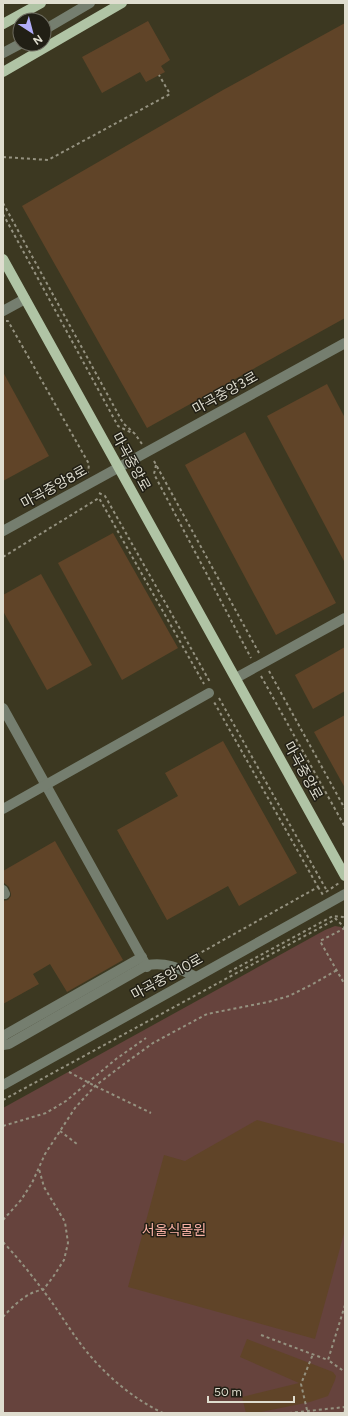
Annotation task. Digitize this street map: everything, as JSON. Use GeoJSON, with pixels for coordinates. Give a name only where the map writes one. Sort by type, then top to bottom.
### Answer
{"type":"FeatureCollection","features":[{"type":"Feature","properties":{"kind":"main road"},"geometry":{"type":"LineString","coordinates":[[3,24],[41,3]]}},
{"type":"Feature","properties":{"kind":"main road"},"geometry":{"type":"LineString","coordinates":[[3,72],[122,3]]}},
{"type":"Feature","properties":{"kind":"main road","name":"마곡중앙로"},"geometry":{"type":"LineString","coordinates":[[3,259],[345,876]]}},
{"type":"Feature","properties":{"kind":"street"},"geometry":{"type":"LineString","coordinates":[[52,25],[90,3]]}},
{"type":"Feature","properties":{"kind":"street"},"geometry":{"type":"LineString","coordinates":[[3,53],[12,48]]}},
{"type":"Feature","properties":{"kind":"street"},"geometry":{"type":"LineString","coordinates":[[3,311],[25,299]]}},
{"type":"Feature","properties":{"kind":"street","name":"마곡중앙3로"},"geometry":{"type":"LineString","coordinates":[[118,467],[345,343]]}},
{"type":"Feature","properties":{"kind":"street","name":"마곡중앙8로"},"geometry":{"type":"LineString","coordinates":[[3,531],[118,467]]}},
{"type":"Feature","properties":{"kind":"street"},"geometry":{"type":"LineString","coordinates":[[236,678],[345,618]]}},
{"type":"Feature","properties":{"kind":"street"},"geometry":{"type":"LineString","coordinates":[[3,809],[209,693]]}},
{"type":"Feature","properties":{"kind":"street"},"geometry":{"type":"LineString","coordinates":[[3,708],[145,963]]}},
{"type":"Feature","properties":{"kind":"street","name":"마곡중앙10로"},"geometry":{"type":"LineString","coordinates":[[3,1085],[345,894]]}},
{"type":"Feature","properties":{"kind":"street"},"geometry":{"type":"LineString","coordinates":[[3,1045],[9,1044],[145,963]]}},
{"type":"Feature","properties":{"kind":"street"},"geometry":{"type":"LineString","coordinates":[[3,1036],[145,963],[159,963],[176,967],[196,977]]}},
{"type":"Feature","properties":{"kind":"path"},"geometry":{"type":"LineString","coordinates":[[3,157],[48,160],[170,94],[159,76]]}},
{"type":"Feature","properties":{"kind":"path"},"geometry":{"type":"LineString","coordinates":[[3,203],[123,423],[135,434],[118,426],[3,214]]}},
{"type":"Feature","properties":{"kind":"path"},"geometry":{"type":"LineString","coordinates":[[8,321],[89,464],[88,473]]}},
{"type":"Feature","properties":{"kind":"path"},"geometry":{"type":"LineString","coordinates":[[345,809],[260,665],[234,628],[154,474],[156,464],[260,665],[345,827]]}},
{"type":"Feature","properties":{"kind":"path"},"geometry":{"type":"LineString","coordinates":[[99,493],[100,498],[324,897]]}},
{"type":"Feature","properties":{"kind":"path"},"geometry":{"type":"LineString","coordinates":[[3,557],[100,498]]}},
{"type":"Feature","properties":{"kind":"path"},"geometry":{"type":"LineString","coordinates":[[327,891],[345,880]]}},
{"type":"Feature","properties":{"kind":"path"},"geometry":{"type":"LineString","coordinates":[[176,967],[318,888]]}},
{"type":"Feature","properties":{"kind":"path"},"geometry":{"type":"LineString","coordinates":[[345,920],[343,917],[333,916],[345,928],[320,941],[345,985]]}},
{"type":"Feature","properties":{"kind":"path"},"geometry":{"type":"LineString","coordinates":[[3,1100],[337,920],[345,920]]}},
{"type":"Feature","properties":{"kind":"path"},"geometry":{"type":"LineString","coordinates":[[3,1220],[21,1200],[32,1183],[45,1154],[76,1108],[95,1086],[153,1043],[207,1014],[268,1002],[289,996],[337,970]]}},
{"type":"Feature","properties":{"kind":"path"},"geometry":{"type":"LineString","coordinates":[[3,1126],[46,1113],[66,1101],[116,1059],[146,1038]]}},
{"type":"Feature","properties":{"kind":"path"},"geometry":{"type":"LineString","coordinates":[[69,1072],[151,1113]]}},
{"type":"Feature","properties":{"kind":"path"},"geometry":{"type":"LineString","coordinates":[[60,1131],[77,1144]]}},
{"type":"Feature","properties":{"kind":"path"},"geometry":{"type":"LineString","coordinates":[[3,1317],[26,1298],[37,1291],[43,1290],[64,1260],[68,1243],[65,1222],[44,1187],[39,1168]]}},
{"type":"Feature","properties":{"kind":"path"},"geometry":{"type":"LineString","coordinates":[[3,1242],[43,1290],[83,1347],[97,1364],[134,1395],[163,1413]]}},
{"type":"Feature","properties":{"kind":"path"},"geometry":{"type":"LineString","coordinates":[[328,1360],[345,1305]]}},
{"type":"Feature","properties":{"kind":"path"},"geometry":{"type":"LineString","coordinates":[[261,1334],[328,1360],[345,1372]]}},
{"type":"Feature","properties":{"kind":"path"},"geometry":{"type":"LineString","coordinates":[[307,1410],[301,1384],[313,1354]]}},
{"type":"Feature","properties":{"kind":"path"},"geometry":{"type":"LineString","coordinates":[[289,1413],[345,1407]]}},
{"type":"Feature","properties":{"kind":"green space","name":"서울식물원"},"geometry":{"type":"Polygon","coordinates":[[[335,926],[341,927],[345,930],[345,1413],[3,1413],[3,1108],[325,930],[335,926]]]}},
{"type":"Feature","properties":{"kind":"building"},"geometry":{"type":"Polygon","coordinates":[[[148,21],[170,60],[161,66],[165,72],[146,82],[140,72],[102,93],[82,57],[148,21]]]}},
{"type":"Feature","properties":{"kind":"building"},"geometry":{"type":"Polygon","coordinates":[[[345,23],[345,318],[147,428],[22,206],[223,90],[345,23]]]}},
{"type":"Feature","properties":{"kind":"building"},"geometry":{"type":"Polygon","coordinates":[[[3,372],[49,456],[3,481],[3,372]]]}},
{"type":"Feature","properties":{"kind":"building"},"geometry":{"type":"Polygon","coordinates":[[[327,384],[345,418],[345,563],[267,416],[327,384]]]}},
{"type":"Feature","properties":{"kind":"building"},"geometry":{"type":"Polygon","coordinates":[[[245,432],[336,603],[276,635],[185,465],[245,432]]]}},
{"type":"Feature","properties":{"kind":"building"},"geometry":{"type":"Polygon","coordinates":[[[113,533],[178,648],[122,680],[58,563],[113,533]]]}},
{"type":"Feature","properties":{"kind":"building"},"geometry":{"type":"Polygon","coordinates":[[[41,574],[92,665],[47,690],[3,611],[3,595],[41,574]]]}},
{"type":"Feature","properties":{"kind":"building"},"geometry":{"type":"Polygon","coordinates":[[[345,647],[345,691],[313,709],[295,675],[345,647]]]}},
{"type":"Feature","properties":{"kind":"building"},"geometry":{"type":"Polygon","coordinates":[[[345,715],[345,788],[314,732],[345,715]]]}},
{"type":"Feature","properties":{"kind":"building"},"geometry":{"type":"Polygon","coordinates":[[[223,741],[297,873],[239,906],[228,886],[167,920],[117,830],[178,796],[165,773],[223,741]]]}},
{"type":"Feature","properties":{"kind":"building"},"geometry":{"type":"Polygon","coordinates":[[[55,841],[123,960],[67,992],[50,964],[33,974],[39,984],[3,1004],[3,901],[8,900],[11,894],[9,887],[3,882],[3,871],[55,841]]]}},
{"type":"Feature","properties":{"kind":"building"},"geometry":{"type":"Polygon","coordinates":[[[257,1120],[345,1144],[345,1230],[315,1339],[128,1287],[164,1155],[185,1161],[257,1120]]]}},
{"type":"Feature","properties":{"kind":"building"},"geometry":{"type":"Polygon","coordinates":[[[247,1339],[333,1372],[336,1376],[328,1396],[310,1402],[256,1413],[246,1413],[242,1397],[299,1383],[240,1357],[247,1339]]]}}]}
